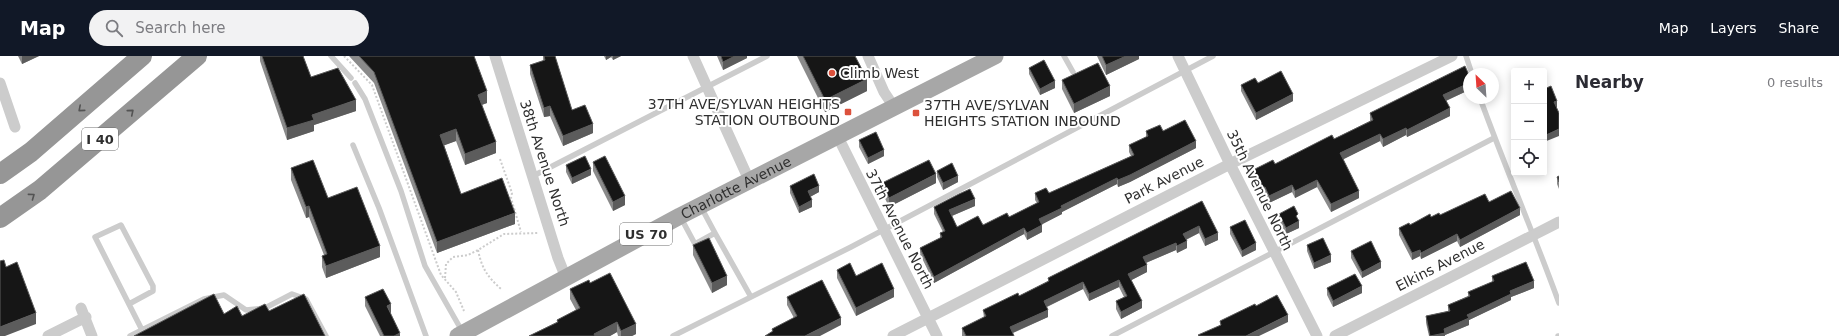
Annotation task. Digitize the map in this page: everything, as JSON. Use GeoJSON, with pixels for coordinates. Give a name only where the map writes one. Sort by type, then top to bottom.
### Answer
{"type":"FeatureCollection","features":[{"type":"Feature","properties":{"kind":"highway","name":"I 40"},"geometry":{"type":"LineString","coordinates":[[0,174],[31,152],[142,56]]}},
{"type":"Feature","properties":{"kind":"highway","name":"I 40"},"geometry":{"type":"LineString","coordinates":[[0,218],[40,190],[198,56]]}},
{"type":"Feature","properties":{"kind":"main road","name":"Charlotte Avenue"},"geometry":{"type":"LineString","coordinates":[[462,335],[680,216],[836,135],[995,56]]}},
{"type":"Feature","properties":{"kind":"street","name":"38th Avenue North"},"geometry":{"type":"LineString","coordinates":[[495,56],[558,258],[566,278]]}},
{"type":"Feature","properties":{"kind":"street"},"geometry":{"type":"LineString","coordinates":[[693,56],[749,180]]}},
{"type":"Feature","properties":{"kind":"street"},"geometry":{"type":"LineString","coordinates":[[868,56],[884,92],[894,107]]}},
{"type":"Feature","properties":{"kind":"street","name":"35th Avenue North"},"geometry":{"type":"LineString","coordinates":[[1178,56],[1230,164],[1317,336]]}},
{"type":"Feature","properties":{"kind":"street","name":"Park Avenue"},"geometry":{"type":"LineString","coordinates":[[893,336],[1230,164],[1452,56]]}},
{"type":"Feature","properties":{"kind":"street"},"geometry":{"type":"LineString","coordinates":[[0,83],[15,127]]}},
{"type":"Feature","properties":{"kind":"street","name":"37th Avenue North"},"geometry":{"type":"LineString","coordinates":[[836,135],[937,336]]}},
{"type":"Feature","properties":{"kind":"street","name":"Elkins Avenue"},"geometry":{"type":"LineString","coordinates":[[1335,336],[1559,222]]}},
{"type":"Feature","properties":{"kind":"street"},"geometry":{"type":"LineString","coordinates":[[48,336],[83,312],[92,336]]}},
{"type":"Feature","properties":{"kind":"lane"},"geometry":{"type":"LineString","coordinates":[[331,56],[351,78]]}},
{"type":"Feature","properties":{"kind":"lane"},"geometry":{"type":"LineString","coordinates":[[533,176],[767,56]]}},
{"type":"Feature","properties":{"kind":"lane"},"geometry":{"type":"LineString","coordinates":[[1064,56],[1073,72]]}},
{"type":"Feature","properties":{"kind":"lane"},"geometry":{"type":"LineString","coordinates":[[673,336],[884,230],[1213,56]]}},
{"type":"Feature","properties":{"kind":"lane"},"geometry":{"type":"LineString","coordinates":[[1466,56],[1470,68]]}},
{"type":"Feature","properties":{"kind":"lane"},"geometry":{"type":"LineString","coordinates":[[356,83],[365,99],[401,191],[425,266],[462,335]]}},
{"type":"Feature","properties":{"kind":"lane"},"geometry":{"type":"LineString","coordinates":[[715,107],[727,102]]}},
{"type":"Feature","properties":{"kind":"lane"},"geometry":{"type":"LineString","coordinates":[[1482,104],[1494,138],[1534,234],[1559,303]]}},
{"type":"Feature","properties":{"kind":"lane"},"geometry":{"type":"LineString","coordinates":[[1112,336],[1494,138]]}},
{"type":"Feature","properties":{"kind":"lane"},"geometry":{"type":"LineString","coordinates":[[353,144],[379,208],[426,336]]}},
{"type":"Feature","properties":{"kind":"lane"},"geometry":{"type":"LineString","coordinates":[[700,206],[714,233],[752,297]]}},
{"type":"Feature","properties":{"kind":"lane"},"geometry":{"type":"LineString","coordinates":[[680,216],[695,244],[714,233]]}},
{"type":"Feature","properties":{"kind":"lane"},"geometry":{"type":"LineString","coordinates":[[129,304],[153,291],[153,286],[121,225],[95,237],[142,330]]}},
{"type":"Feature","properties":{"kind":"lane"},"geometry":{"type":"LineString","coordinates":[[130,336],[204,299],[224,295],[246,310],[265,308],[292,294],[306,299],[326,336]]}},
{"type":"Feature","properties":{"kind":"path"},"geometry":{"type":"LineString","coordinates":[[500,159],[512,193],[510,198],[521,232]]}},
{"type":"Feature","properties":{"kind":"path"},"geometry":{"type":"LineString","coordinates":[[444,278],[446,264],[453,257],[478,250],[504,234],[521,232],[538,233],[540,240]]}},
{"type":"Feature","properties":{"kind":"path"},"geometry":{"type":"LineString","coordinates":[[478,250],[481,263],[487,276],[500,289]]}},
{"type":"Feature","properties":{"kind":"building"},"geometry":{"type":"Polygon","coordinates":[[[262,56],[303,56],[311,77],[338,68],[356,100],[312,115],[314,120],[287,128],[262,56]]]}},
{"type":"Feature","properties":{"kind":"building"},"geometry":{"type":"Polygon","coordinates":[[[359,56],[474,56],[487,91],[478,95],[496,142],[465,154],[456,129],[440,135],[461,194],[502,178],[515,213],[437,242],[374,72],[359,56]]]}},
{"type":"Feature","properties":{"kind":"building"},"geometry":{"type":"Polygon","coordinates":[[[544,56],[555,56],[572,110],[585,105],[593,124],[563,136],[550,106],[544,108],[530,65],[545,60],[544,56]]]}},
{"type":"Feature","properties":{"kind":"building"},"geometry":{"type":"Polygon","coordinates":[[[721,56],[735,56],[723,62],[721,56]]]}},
{"type":"Feature","properties":{"kind":"building"},"geometry":{"type":"Polygon","coordinates":[[[803,56],[855,56],[867,79],[825,100],[803,56]]]}},
{"type":"Feature","properties":{"kind":"building"},"geometry":{"type":"Polygon","coordinates":[[[1102,56],[1126,56],[1106,65],[1102,56]]]}},
{"type":"Feature","properties":{"kind":"building"},"geometry":{"type":"Polygon","coordinates":[[[1044,60],[1055,81],[1040,89],[1029,68],[1044,60]]]}},
{"type":"Feature","properties":{"kind":"building"},"geometry":{"type":"Polygon","coordinates":[[[1098,63],[1110,86],[1074,104],[1062,80],[1098,63]]]}},
{"type":"Feature","properties":{"kind":"building"},"geometry":{"type":"Polygon","coordinates":[[[1465,66],[1466,68],[1463,68],[1463,86],[1443,95],[1450,108],[1407,130],[1406,128],[1383,139],[1380,134],[1340,153],[1359,191],[1331,204],[1317,180],[1295,191],[1292,185],[1269,196],[1265,187],[1262,188],[1253,170],[1273,160],[1275,164],[1332,135],[1334,139],[1373,120],[1370,113],[1465,66]]]}},
{"type":"Feature","properties":{"kind":"building"},"geometry":{"type":"Polygon","coordinates":[[[1281,71],[1293,94],[1256,113],[1241,85],[1255,78],[1258,83],[1281,71]]]}},
{"type":"Feature","properties":{"kind":"building"},"geometry":{"type":"Polygon","coordinates":[[[1551,86],[1557,101],[1554,102],[1559,113],[1559,129],[1547,135],[1547,104],[1547,88],[1551,86]]]}},
{"type":"Feature","properties":{"kind":"building"},"geometry":{"type":"Polygon","coordinates":[[[1185,120],[1196,141],[1130,175],[1118,180],[1117,178],[1061,206],[1062,208],[1039,219],[1042,225],[1027,233],[1024,228],[934,277],[920,248],[942,237],[940,233],[945,231],[934,207],[970,189],[975,199],[949,210],[957,227],[978,216],[983,225],[1007,213],[1009,217],[1039,202],[1035,193],[1046,188],[1049,193],[1134,155],[1129,145],[1148,136],[1146,131],[1160,125],[1163,131],[1185,120]]]}},
{"type":"Feature","properties":{"kind":"building"},"geometry":{"type":"Polygon","coordinates":[[[876,132],[884,150],[868,158],[859,140],[876,132]]]}},
{"type":"Feature","properties":{"kind":"building"},"geometry":{"type":"Polygon","coordinates":[[[585,156],[591,169],[572,178],[566,165],[585,156]]]}},
{"type":"Feature","properties":{"kind":"building"},"geometry":{"type":"Polygon","coordinates":[[[605,156],[625,196],[613,202],[593,162],[605,156]]]}},
{"type":"Feature","properties":{"kind":"building"},"geometry":{"type":"Polygon","coordinates":[[[313,160],[328,198],[357,187],[380,246],[326,266],[322,256],[327,254],[309,206],[306,207],[291,168],[313,160]]]}},
{"type":"Feature","properties":{"kind":"building"},"geometry":{"type":"Polygon","coordinates":[[[929,160],[936,174],[889,198],[882,183],[929,160]]]}},
{"type":"Feature","properties":{"kind":"building"},"geometry":{"type":"Polygon","coordinates":[[[952,163],[958,176],[943,183],[937,171],[952,163]]]}},
{"type":"Feature","properties":{"kind":"building"},"geometry":{"type":"Polygon","coordinates":[[[814,174],[819,186],[808,191],[812,200],[799,207],[790,186],[814,174]]]}},
{"type":"Feature","properties":{"kind":"building"},"geometry":{"type":"Polygon","coordinates":[[[1511,191],[1520,208],[1460,240],[1457,234],[1421,253],[1420,250],[1412,253],[1399,228],[1409,223],[1410,225],[1430,214],[1431,217],[1439,213],[1440,215],[1485,194],[1489,202],[1511,191]]]}},
{"type":"Feature","properties":{"kind":"building"},"geometry":{"type":"Polygon","coordinates":[[[1202,201],[1218,233],[1205,239],[1199,226],[1183,234],[1187,241],[1177,246],[1176,243],[1143,257],[1147,265],[1128,274],[1142,301],[1121,312],[1116,301],[1127,296],[1119,280],[1089,294],[1083,282],[1044,301],[1048,310],[1010,327],[1014,336],[966,336],[962,328],[986,316],[983,310],[1018,293],[1019,296],[1049,281],[1048,278],[1202,201]]]}},
{"type":"Feature","properties":{"kind":"building"},"geometry":{"type":"Polygon","coordinates":[[[1294,206],[1298,214],[1296,216],[1299,221],[1286,228],[1279,214],[1294,206]]]}},
{"type":"Feature","properties":{"kind":"building"},"geometry":{"type":"Polygon","coordinates":[[[1245,220],[1256,243],[1242,251],[1230,227],[1245,220]]]}},
{"type":"Feature","properties":{"kind":"building"},"geometry":{"type":"Polygon","coordinates":[[[709,238],[727,276],[712,283],[693,245],[709,238]]]}},
{"type":"Feature","properties":{"kind":"building"},"geometry":{"type":"Polygon","coordinates":[[[1323,238],[1331,255],[1314,263],[1307,245],[1323,238]]]}},
{"type":"Feature","properties":{"kind":"building"},"geometry":{"type":"Polygon","coordinates":[[[1371,241],[1381,262],[1362,272],[1351,251],[1371,241]]]}},
{"type":"Feature","properties":{"kind":"building"},"geometry":{"type":"Polygon","coordinates":[[[4,260],[6,267],[17,262],[36,313],[0,327],[0,261],[4,260]]]}},
{"type":"Feature","properties":{"kind":"building"},"geometry":{"type":"Polygon","coordinates":[[[1526,262],[1534,281],[1510,291],[1511,294],[1467,315],[1469,318],[1444,329],[1445,333],[1430,336],[1426,316],[1450,311],[1448,305],[1470,296],[1468,292],[1494,281],[1492,276],[1526,262]]]}},
{"type":"Feature","properties":{"kind":"building"},"geometry":{"type":"Polygon","coordinates":[[[850,263],[856,276],[882,263],[894,289],[856,308],[837,270],[850,263]]]}},
{"type":"Feature","properties":{"kind":"building"},"geometry":{"type":"Polygon","coordinates":[[[610,273],[636,324],[621,331],[617,322],[594,334],[595,336],[529,336],[558,322],[557,320],[580,308],[570,289],[589,280],[590,283],[610,273]]]}},
{"type":"Feature","properties":{"kind":"building"},"geometry":{"type":"Polygon","coordinates":[[[1355,274],[1362,286],[1333,301],[1327,288],[1355,274]]]}},
{"type":"Feature","properties":{"kind":"building"},"geometry":{"type":"Polygon","coordinates":[[[822,280],[841,318],[805,336],[765,336],[773,331],[772,329],[797,316],[787,297],[822,280]]]}},
{"type":"Feature","properties":{"kind":"building"},"geometry":{"type":"Polygon","coordinates":[[[383,289],[391,304],[387,306],[400,333],[394,336],[384,336],[365,297],[383,289]]]}},
{"type":"Feature","properties":{"kind":"building"},"geometry":{"type":"Polygon","coordinates":[[[214,294],[224,314],[237,306],[242,316],[265,304],[269,311],[304,294],[325,336],[134,336],[214,294]]]}},
{"type":"Feature","properties":{"kind":"building"},"geometry":{"type":"Polygon","coordinates":[[[1277,295],[1288,315],[1246,336],[1198,335],[1221,325],[1220,321],[1255,304],[1256,306],[1277,295]]]}},
{"type":"Feature","properties":{"kind":"place","name":"Climb West"},"geometry":{"type":"Point","coordinates":[832,73]}},
{"type":"Feature","properties":{"kind":"place","name":"37TH AVE/SYLVAN HEIGHTS STATION OUTBOUND"},"geometry":{"type":"Point","coordinates":[848,112]}},
{"type":"Feature","properties":{"kind":"place","name":"37TH AVE/SYLVAN HEIGHTS STATION INBOUND"},"geometry":{"type":"Point","coordinates":[916,113]}}]}
